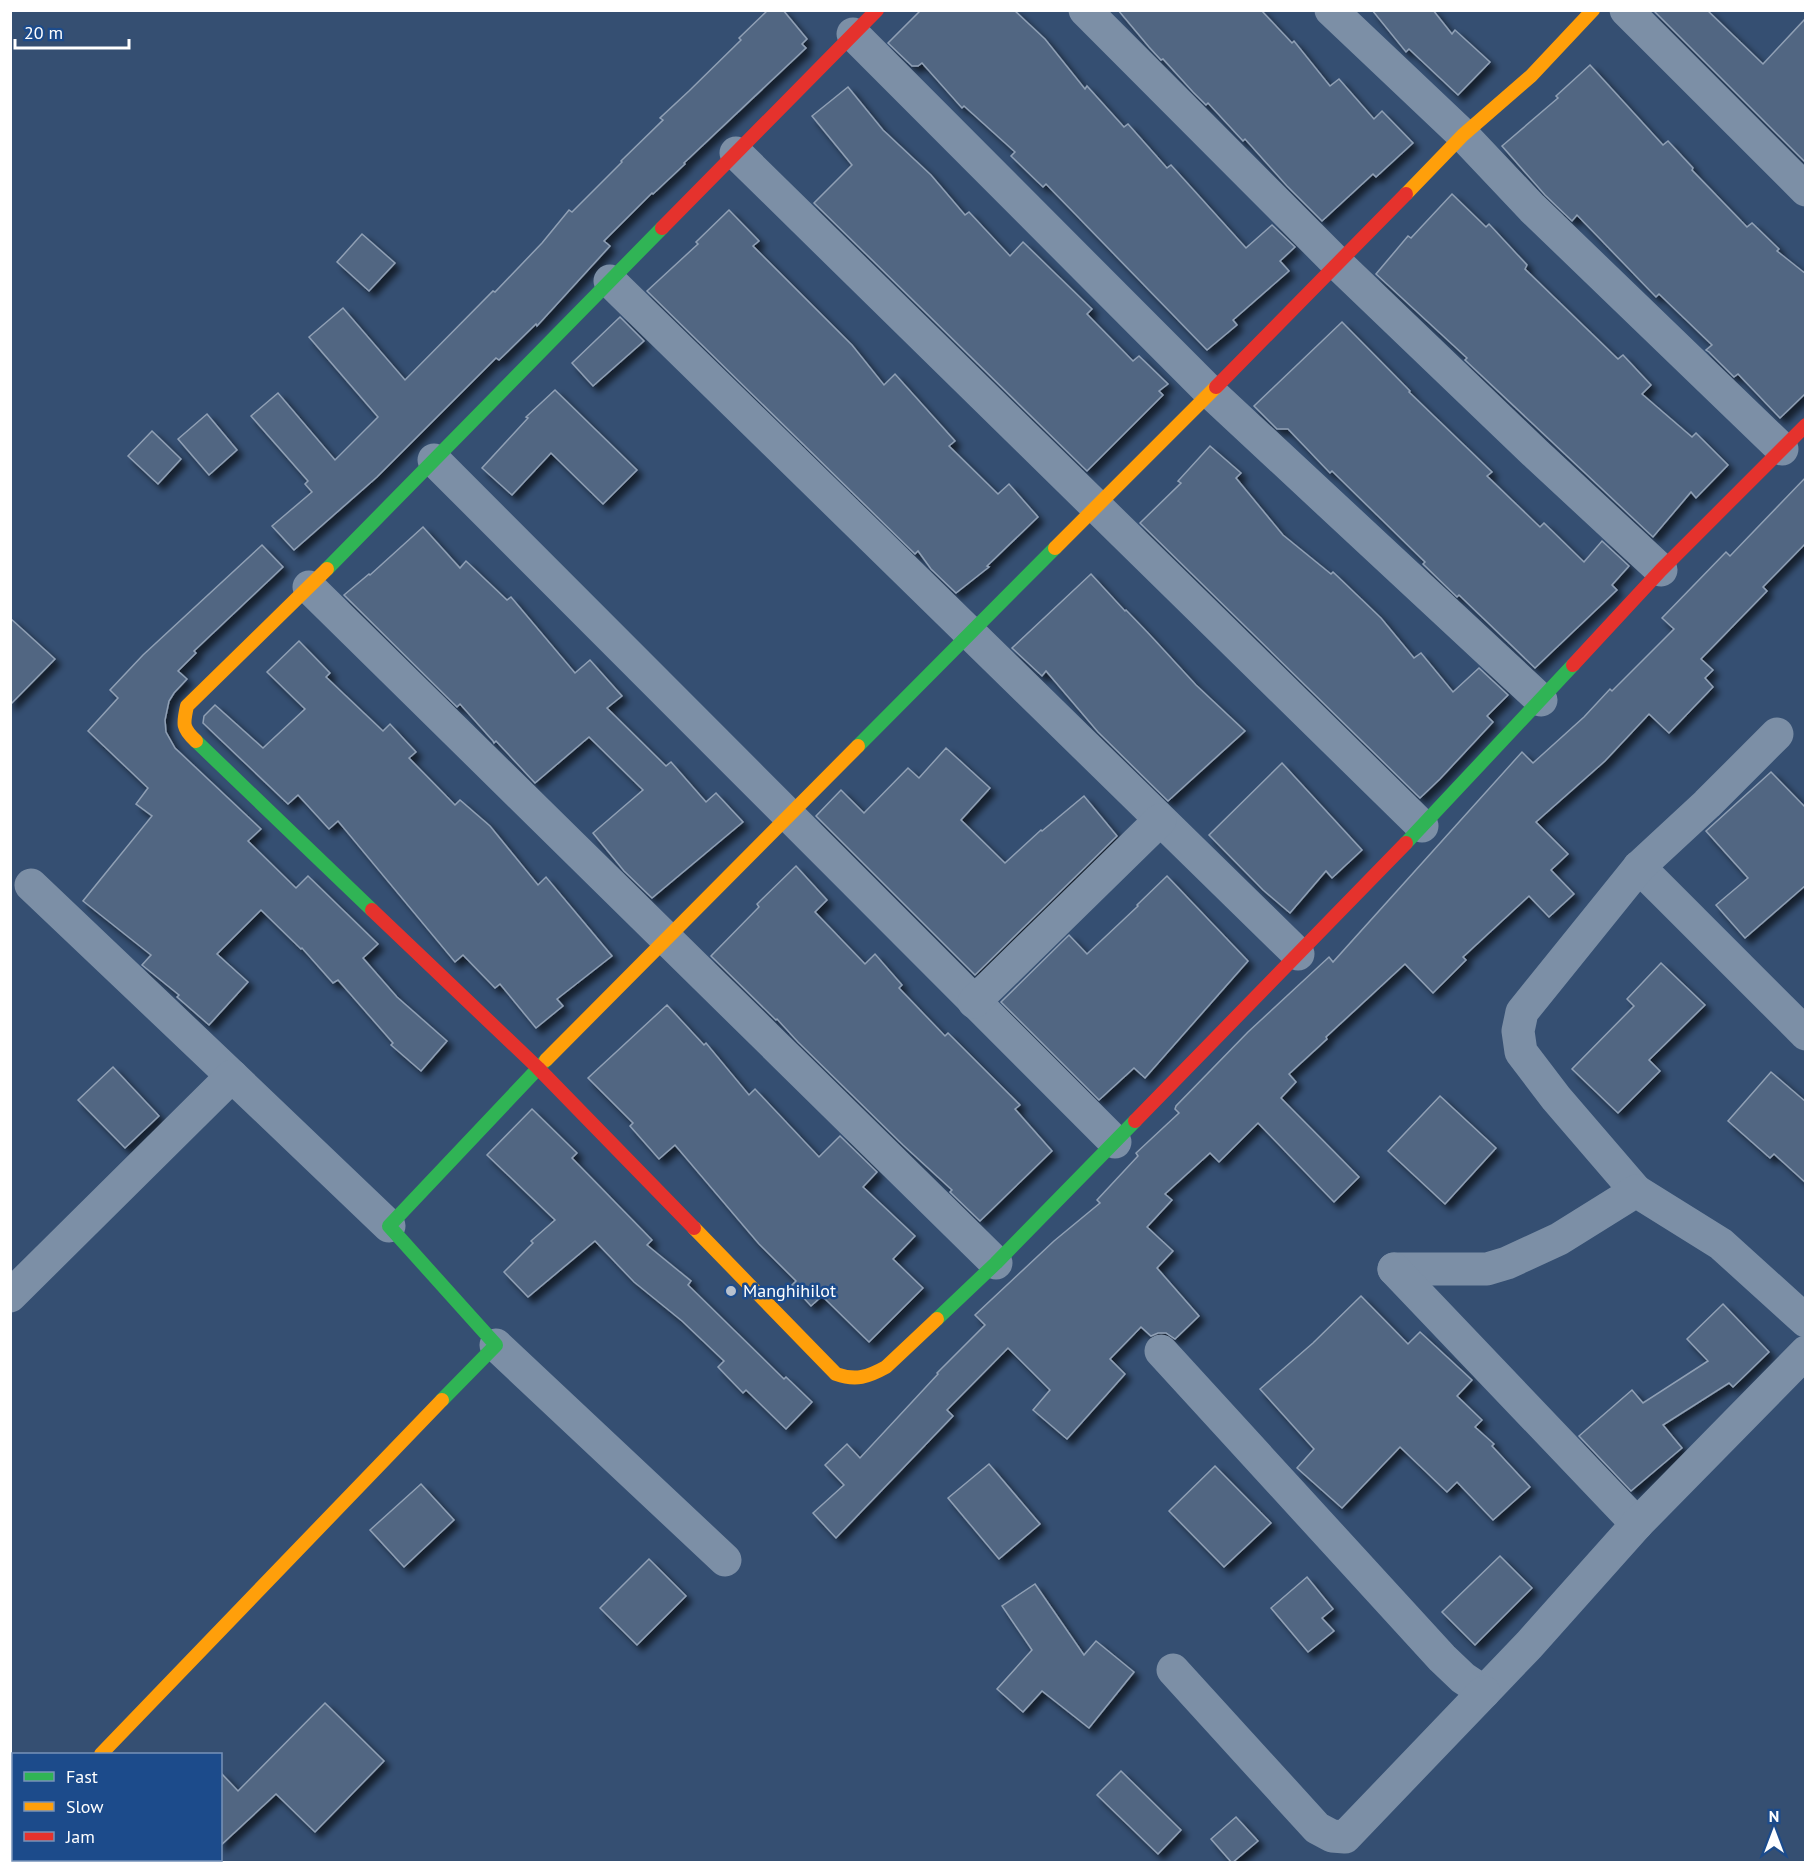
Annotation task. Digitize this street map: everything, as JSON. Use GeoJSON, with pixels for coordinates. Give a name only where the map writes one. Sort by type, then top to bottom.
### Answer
{"type":"FeatureCollection","features":[{"type":"Feature","properties":{"kind":"street"},"geometry":{"type":"LineString","coordinates":[[876,10],[309,587],[187,706],[183,724],[188,734],[538,1068],[836,1374],[851,1380],[870,1376],[886,1367],[996,1263],[1422,826],[1661,570],[1806,425]]}},
{"type":"Feature","properties":{"kind":"street"},"geometry":{"type":"LineString","coordinates":[[1085,10],[1338,264],[1661,570]]}},
{"type":"Feature","properties":{"kind":"street"},"geometry":{"type":"LineString","coordinates":[[1331,10],[1463,135],[1532,208],[1782,449]]}},
{"type":"Feature","properties":{"kind":"street"},"geometry":{"type":"LineString","coordinates":[[389,1226],[538,1068],[1338,264],[1463,135],[1531,76],[1593,10]]}},
{"type":"Feature","properties":{"kind":"street"},"geometry":{"type":"LineString","coordinates":[[1626,10],[1806,190]]}},
{"type":"Feature","properties":{"kind":"street"},"geometry":{"type":"LineString","coordinates":[[853,34],[1210,392],[1541,700]]}},
{"type":"Feature","properties":{"kind":"street"},"geometry":{"type":"LineString","coordinates":[[736,153],[1422,826]]}},
{"type":"Feature","properties":{"kind":"street"},"geometry":{"type":"LineString","coordinates":[[610,281],[1298,954]]}},
{"type":"Feature","properties":{"kind":"street"},"geometry":{"type":"LineString","coordinates":[[434,460],[1115,1142]]}},
{"type":"Feature","properties":{"kind":"street"},"geometry":{"type":"LineString","coordinates":[[309,587],[996,1263]]}},
{"type":"Feature","properties":{"kind":"street"},"geometry":{"type":"LineString","coordinates":[[1777,734],[1707,804],[1639,867],[1522,1012],[1518,1031],[1521,1052],[1556,1098],[1635,1191],[1721,1244],[1806,1322]]}},
{"type":"Feature","properties":{"kind":"street"},"geometry":{"type":"LineString","coordinates":[[974,1002],[1160,820]]}},
{"type":"Feature","properties":{"kind":"street"},"geometry":{"type":"LineString","coordinates":[[1639,867],[1806,1034]]}},
{"type":"Feature","properties":{"kind":"street"},"geometry":{"type":"LineString","coordinates":[[31,885],[389,1226],[496,1345],[724,1560]]}},
{"type":"Feature","properties":{"kind":"street"},"geometry":{"type":"LineString","coordinates":[[10,1296],[232,1076]]}},
{"type":"Feature","properties":{"kind":"street"},"geometry":{"type":"LineString","coordinates":[[1635,1191],[1559,1239],[1507,1263],[1487,1269],[1394,1269],[1637,1524]]}},
{"type":"Feature","properties":{"kind":"street"},"geometry":{"type":"LineString","coordinates":[[103,1753],[496,1345]]}},
{"type":"Feature","properties":{"kind":"street"},"geometry":{"type":"LineString","coordinates":[[1161,1351],[1442,1658],[1463,1678],[1484,1692]]}},
{"type":"Feature","properties":{"kind":"street"},"geometry":{"type":"LineString","coordinates":[[1173,1670],[1317,1828],[1332,1836],[1346,1837],[1529,1645],[1637,1524],[1806,1352]]}},
{"type":"Feature","properties":{"kind":"building"},"geometry":{"type":"Polygon","coordinates":[[[768,10],[783,10],[807,39],[802,44],[806,48],[604,241],[610,246],[537,326],[536,324],[499,360],[496,358],[377,477],[294,550],[272,526],[312,492],[305,484],[308,481],[251,416],[278,393],[335,460],[378,417],[309,337],[343,308],[405,380],[493,291],[495,292],[542,243],[569,210],[572,212],[622,162],[663,120],[660,118],[741,40],[739,38],[768,10]]]}},
{"type":"Feature","properties":{"kind":"building"},"geometry":{"type":"Polygon","coordinates":[[[921,10],[1014,10],[1045,39],[1085,89],[1087,86],[1124,127],[1128,124],[1167,168],[1171,165],[1246,248],[1272,225],[1295,247],[1280,261],[1289,271],[1233,320],[1237,325],[1207,350],[1046,184],[1043,187],[1011,156],[1015,152],[964,106],[962,108],[922,63],[912,66],[888,43],[921,10]]]}},
{"type":"Feature","properties":{"kind":"building"},"geometry":{"type":"Polygon","coordinates":[[[1118,10],[1261,10],[1292,43],[1294,41],[1330,86],[1339,79],[1374,119],[1382,111],[1413,143],[1376,177],[1373,174],[1322,221],[1245,139],[1243,141],[1208,103],[1206,105],[1163,59],[1161,60],[1118,10]]]}},
{"type":"Feature","properties":{"kind":"building"},"geometry":{"type":"Polygon","coordinates":[[[1372,10],[1433,10],[1452,34],[1455,30],[1490,62],[1458,95],[1409,49],[1406,52],[1372,10]]]}},
{"type":"Feature","properties":{"kind":"building"},"geometry":{"type":"Polygon","coordinates":[[[1653,10],[1707,10],[1763,64],[1806,18],[1806,163],[1653,10]]]}},
{"type":"Feature","properties":{"kind":"building"},"geometry":{"type":"Polygon","coordinates":[[[1590,65],[1663,145],[1668,141],[1693,168],[1692,170],[1747,227],[1752,223],[1779,249],[1777,251],[1806,274],[1806,393],[1780,418],[1738,374],[1734,377],[1706,350],[1712,345],[1659,294],[1656,297],[1577,215],[1572,221],[1545,195],[1502,146],[1558,98],[1556,96],[1590,65]]]}},
{"type":"Feature","properties":{"kind":"building"},"geometry":{"type":"Polygon","coordinates":[[[848,87],[883,130],[931,175],[965,215],[969,212],[1010,256],[1023,242],[1092,309],[1087,314],[1133,361],[1139,356],[1168,384],[1159,391],[1163,395],[1087,471],[814,203],[852,165],[812,116],[848,87]]]}},
{"type":"Feature","properties":{"kind":"building"},"geometry":{"type":"Polygon","coordinates":[[[1452,194],[1486,227],[1489,224],[1527,265],[1525,269],[1618,359],[1623,355],[1651,385],[1642,394],[1692,437],[1696,433],[1728,465],[1696,498],[1691,492],[1653,537],[1376,274],[1408,236],[1411,238],[1452,194]]]}},
{"type":"Feature","properties":{"kind":"building"},"geometry":{"type":"Polygon","coordinates":[[[729,210],[759,241],[753,246],[852,345],[884,385],[895,374],[955,441],[949,446],[998,494],[1009,484],[1038,517],[987,566],[989,567],[956,593],[931,569],[918,551],[915,554],[647,291],[698,244],[696,242],[729,210]]]}},
{"type":"Feature","properties":{"kind":"building"},"geometry":{"type":"Polygon","coordinates":[[[362,234],[395,263],[369,291],[337,262],[362,234]]]}},
{"type":"Feature","properties":{"kind":"building"},"geometry":{"type":"Polygon","coordinates":[[[620,317],[644,341],[593,386],[572,363],[620,317]]]}},
{"type":"Feature","properties":{"kind":"building"},"geometry":{"type":"Polygon","coordinates":[[[1342,322],[1409,392],[1492,472],[1487,476],[1540,527],[1544,523],[1584,562],[1602,541],[1629,566],[1612,585],[1617,590],[1535,668],[1459,595],[1457,597],[1423,564],[1425,562],[1332,471],[1330,473],[1288,429],[1277,429],[1254,406],[1342,322]]]}},
{"type":"Feature","properties":{"kind":"building"},"geometry":{"type":"Polygon","coordinates":[[[555,390],[637,470],[603,504],[551,453],[512,495],[482,468],[528,418],[526,417],[555,390]]]}},
{"type":"Feature","properties":{"kind":"building"},"geometry":{"type":"Polygon","coordinates":[[[207,414],[237,450],[209,475],[178,439],[207,414]]]}},
{"type":"Feature","properties":{"kind":"building"},"geometry":{"type":"Polygon","coordinates":[[[152,431],[181,459],[158,484],[128,456],[152,431]]]}},
{"type":"Feature","properties":{"kind":"building"},"geometry":{"type":"Polygon","coordinates":[[[1210,446],[1241,473],[1236,478],[1283,535],[1331,574],[1333,572],[1381,618],[1414,658],[1421,653],[1453,692],[1479,668],[1508,695],[1487,716],[1493,722],[1420,798],[1140,523],[1181,483],[1178,481],[1210,446]]]}},
{"type":"Feature","properties":{"kind":"building"},"geometry":{"type":"Polygon","coordinates":[[[1806,477],[1806,543],[1763,587],[1767,591],[1701,659],[1713,670],[1705,678],[1713,687],[1669,733],[1649,714],[1605,761],[1536,822],[1568,854],[1551,870],[1574,894],[1549,917],[1529,896],[1463,957],[1466,960],[1433,993],[1405,964],[1289,1074],[1296,1082],[1281,1098],[1359,1177],[1334,1202],[1258,1123],[1219,1162],[1210,1153],[1165,1194],[1172,1200],[1147,1227],[1173,1251],[1157,1268],[1199,1316],[1175,1339],[1166,1333],[1151,1336],[1141,1327],[1110,1359],[1125,1374],[1067,1439],[1033,1410],[1050,1390],[1008,1348],[947,1410],[953,1416],[836,1538],[813,1513],[844,1485],[825,1465],[847,1444],[860,1458],[937,1373],[985,1325],[975,1315],[1054,1241],[1100,1203],[1097,1200],[1138,1156],[1136,1153],[1179,1113],[1175,1109],[1176,1106],[1248,1032],[1329,957],[1333,962],[1522,752],[1533,763],[1584,717],[1610,689],[1612,691],[1674,629],[1662,618],[1726,552],[1730,556],[1806,477]]]}},
{"type":"Feature","properties":{"kind":"building"},"geometry":{"type":"Polygon","coordinates":[[[423,527],[460,568],[466,561],[507,600],[511,597],[575,673],[590,660],[622,696],[607,708],[666,766],[671,762],[706,802],[716,793],[743,822],[652,898],[624,871],[593,833],[643,790],[589,737],[535,783],[496,741],[494,743],[460,704],[457,707],[344,595],[370,575],[423,527]]]}},
{"type":"Feature","properties":{"kind":"building"},"geometry":{"type":"Polygon","coordinates":[[[262,545],[283,567],[194,651],[196,653],[178,671],[187,679],[169,701],[165,720],[166,732],[175,748],[261,829],[248,841],[296,888],[308,876],[378,944],[363,958],[397,997],[447,1041],[421,1071],[391,1045],[393,1043],[338,980],[333,983],[302,948],[261,910],[217,954],[248,982],[209,1025],[177,997],[179,995],[142,965],[151,955],[83,901],[152,816],[136,804],[148,788],[88,731],[118,698],[110,690],[143,655],[262,545]]]}},
{"type":"Feature","properties":{"kind":"building"},"geometry":{"type":"Polygon","coordinates":[[[1091,574],[1196,685],[1245,731],[1168,801],[1098,732],[1046,671],[1042,676],[1012,648],[1091,574]]]}},
{"type":"Feature","properties":{"kind":"building"},"geometry":{"type":"Polygon","coordinates":[[[10,618],[55,659],[10,705],[10,618]]]}},
{"type":"Feature","properties":{"kind":"building"},"geometry":{"type":"Polygon","coordinates":[[[299,641],[330,673],[326,677],[383,731],[390,724],[416,752],[409,758],[455,805],[460,800],[490,826],[538,885],[546,877],[612,956],[557,999],[563,1006],[536,1028],[500,984],[495,988],[463,955],[455,962],[338,821],[329,829],[298,795],[288,804],[203,723],[204,716],[215,705],[263,748],[305,709],[267,672],[299,641]]]}},
{"type":"Feature","properties":{"kind":"building"},"geometry":{"type":"Polygon","coordinates":[[[946,748],[990,788],[961,820],[1005,863],[1041,830],[1084,796],[1117,836],[975,975],[816,816],[841,790],[864,813],[908,768],[919,778],[946,748]]]}},
{"type":"Feature","properties":{"kind":"building"},"geometry":{"type":"Polygon","coordinates":[[[1282,763],[1362,850],[1332,878],[1326,871],[1290,913],[1263,890],[1209,835],[1282,763]]]}},
{"type":"Feature","properties":{"kind":"building"},"geometry":{"type":"Polygon","coordinates":[[[1771,772],[1806,808],[1806,885],[1745,938],[1716,905],[1748,878],[1706,831],[1771,772]]]}},
{"type":"Feature","properties":{"kind":"building"},"geometry":{"type":"Polygon","coordinates":[[[796,866],[827,900],[815,912],[865,964],[875,954],[902,985],[899,988],[945,1036],[948,1033],[1020,1105],[1015,1109],[1052,1151],[980,1221],[950,1192],[952,1190],[903,1145],[711,956],[759,907],[757,904],[796,866]]]}},
{"type":"Feature","properties":{"kind":"building"},"geometry":{"type":"Polygon","coordinates":[[[1167,876],[1248,961],[1145,1078],[1134,1068],[1099,1100],[1001,1002],[1069,935],[1087,954],[1167,876]]]}},
{"type":"Feature","properties":{"kind":"building"},"geometry":{"type":"Polygon","coordinates":[[[1661,963],[1705,1005],[1649,1060],[1660,1071],[1618,1113],[1572,1069],[1634,1006],[1627,999],[1661,963]]]}},
{"type":"Feature","properties":{"kind":"building"},"geometry":{"type":"Polygon","coordinates":[[[667,1005],[704,1045],[706,1043],[749,1095],[755,1089],[819,1157],[840,1136],[877,1172],[863,1187],[915,1236],[893,1259],[923,1288],[869,1342],[822,1296],[811,1306],[792,1285],[796,1281],[759,1244],[675,1145],[659,1159],[630,1126],[633,1123],[588,1078],[667,1005]]]}},
{"type":"Feature","properties":{"kind":"building"},"geometry":{"type":"Polygon","coordinates":[[[113,1067],[159,1116],[125,1148],[78,1100],[113,1067]]]}},
{"type":"Feature","properties":{"kind":"building"},"geometry":{"type":"Polygon","coordinates":[[[1771,1072],[1806,1102],[1806,1183],[1774,1154],[1770,1158],[1728,1121],[1771,1072]]]}},
{"type":"Feature","properties":{"kind":"building"},"geometry":{"type":"Polygon","coordinates":[[[1440,1096],[1496,1148],[1445,1204],[1388,1151],[1440,1096]]]}},
{"type":"Feature","properties":{"kind":"building"},"geometry":{"type":"Polygon","coordinates":[[[532,1109],[577,1153],[572,1158],[652,1240],[647,1245],[691,1281],[688,1285],[784,1379],[786,1377],[812,1402],[786,1429],[746,1390],[743,1393],[718,1367],[724,1361],[682,1321],[634,1282],[595,1241],[528,1297],[504,1272],[533,1243],[531,1241],[555,1220],[487,1155],[532,1109]]]}},
{"type":"Feature","properties":{"kind":"building"},"geometry":{"type":"Polygon","coordinates":[[[1361,1296],[1408,1344],[1420,1332],[1472,1380],[1457,1396],[1482,1420],[1475,1427],[1494,1444],[1492,1446],[1530,1487],[1493,1520],[1457,1482],[1447,1492],[1400,1447],[1342,1508],[1297,1468],[1314,1449],[1260,1389],[1313,1343],[1361,1296]]]}},
{"type":"Feature","properties":{"kind":"building"},"geometry":{"type":"Polygon","coordinates":[[[1723,1304],[1769,1352],[1733,1387],[1729,1383],[1663,1425],[1682,1448],[1631,1491],[1579,1436],[1632,1390],[1643,1403],[1708,1361],[1687,1339],[1723,1304]]]}},
{"type":"Feature","properties":{"kind":"building"},"geometry":{"type":"Polygon","coordinates":[[[989,1464],[1040,1524],[999,1559],[948,1498],[989,1464]]]}},
{"type":"Feature","properties":{"kind":"building"},"geometry":{"type":"Polygon","coordinates":[[[1215,1466],[1271,1523],[1224,1567],[1169,1511],[1215,1466]]]}},
{"type":"Feature","properties":{"kind":"building"},"geometry":{"type":"Polygon","coordinates":[[[421,1484],[454,1520],[404,1567],[370,1530],[421,1484]]]}},
{"type":"Feature","properties":{"kind":"building"},"geometry":{"type":"Polygon","coordinates":[[[1500,1556],[1532,1588],[1475,1645],[1442,1612],[1500,1556]]]}},
{"type":"Feature","properties":{"kind":"building"},"geometry":{"type":"Polygon","coordinates":[[[649,1559],[686,1596],[637,1645],[600,1608],[649,1559]]]}},
{"type":"Feature","properties":{"kind":"building"},"geometry":{"type":"Polygon","coordinates":[[[1307,1577],[1333,1609],[1322,1618],[1334,1631],[1308,1652],[1271,1608],[1307,1577]]]}},
{"type":"Feature","properties":{"kind":"building"},"geometry":{"type":"Polygon","coordinates":[[[1035,1584],[1084,1655],[1096,1641],[1134,1672],[1089,1728],[1042,1691],[1023,1712],[997,1689],[1032,1650],[1002,1606],[1035,1584]]]}},
{"type":"Feature","properties":{"kind":"building"},"geometry":{"type":"Polygon","coordinates":[[[325,1703],[384,1761],[315,1832],[276,1794],[222,1844],[222,1774],[238,1791],[325,1703]]]}},
{"type":"Feature","properties":{"kind":"building"},"geometry":{"type":"Polygon","coordinates":[[[1121,1771],[1181,1830],[1158,1854],[1097,1795],[1121,1771]]]}},
{"type":"Feature","properties":{"kind":"building"},"geometry":{"type":"Polygon","coordinates":[[[1236,1817],[1258,1841],[1232,1863],[1211,1839],[1236,1817]]]}},
{"type":"Feature","properties":{"kind":"traffic: fast"},"geometry":{"type":"LineString","coordinates":[[327,569],[662,228]]}},
{"type":"Feature","properties":{"kind":"traffic: fast"},"geometry":{"type":"LineString","coordinates":[[858,746],[1055,548]]}},
{"type":"Feature","properties":{"kind":"traffic: fast"},"geometry":{"type":"LineString","coordinates":[[1406,843],[1573,665]]}},
{"type":"Feature","properties":{"kind":"traffic: fast"},"geometry":{"type":"LineString","coordinates":[[196,741],[372,910]]}},
{"type":"Feature","properties":{"kind":"traffic: fast"},"geometry":{"type":"LineString","coordinates":[[442,1400],[496,1345],[389,1226],[546,1060]]}},
{"type":"Feature","properties":{"kind":"traffic: fast"},"geometry":{"type":"LineString","coordinates":[[937,1319],[996,1263],[1135,1121]]}},
{"type":"Feature","properties":{"kind":"traffic: slow"},"geometry":{"type":"LineString","coordinates":[[1406,194],[1463,135],[1531,76],[1593,10]]}},
{"type":"Feature","properties":{"kind":"traffic: slow"},"geometry":{"type":"LineString","coordinates":[[1055,548],[1216,387]]}},
{"type":"Feature","properties":{"kind":"traffic: slow"},"geometry":{"type":"LineString","coordinates":[[196,741],[188,733],[185,725],[187,706],[327,569]]}},
{"type":"Feature","properties":{"kind":"traffic: slow"},"geometry":{"type":"LineString","coordinates":[[546,1060],[858,746]]}},
{"type":"Feature","properties":{"kind":"traffic: slow"},"geometry":{"type":"LineString","coordinates":[[694,1228],[836,1374],[862,1377],[886,1367],[937,1319]]}},
{"type":"Feature","properties":{"kind":"traffic: slow"},"geometry":{"type":"LineString","coordinates":[[102,1753],[442,1400]]}},
{"type":"Feature","properties":{"kind":"traffic: jam"},"geometry":{"type":"LineString","coordinates":[[662,228],[877,10]]}},
{"type":"Feature","properties":{"kind":"traffic: jam"},"geometry":{"type":"LineString","coordinates":[[1216,387],[1406,194]]}},
{"type":"Feature","properties":{"kind":"traffic: jam"},"geometry":{"type":"LineString","coordinates":[[1573,665],[1661,570],[1806,425]]}},
{"type":"Feature","properties":{"kind":"traffic: jam"},"geometry":{"type":"LineString","coordinates":[[1135,1121],[1406,843]]}},
{"type":"Feature","properties":{"kind":"traffic: jam"},"geometry":{"type":"LineString","coordinates":[[372,910],[538,1068],[694,1228]]}},
{"type":"Feature","properties":{"kind":"place","name":"Manghihilot"},"geometry":{"type":"Point","coordinates":[731,1291]}}]}
